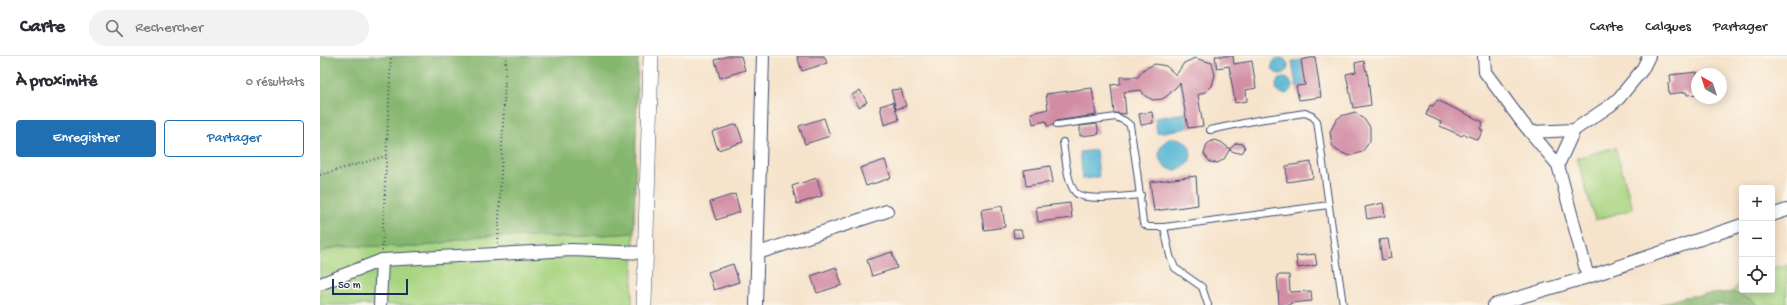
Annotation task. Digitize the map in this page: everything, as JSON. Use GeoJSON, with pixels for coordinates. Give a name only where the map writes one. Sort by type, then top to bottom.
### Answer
{"type":"FeatureCollection","features":[{"type":"Feature","properties":{"kind":"street"},"geometry":{"type":"LineString","coordinates":[[644,305],[651,56]]}},
{"type":"Feature","properties":{"kind":"street"},"geometry":{"type":"LineString","coordinates":[[756,305],[763,56]]}},
{"type":"Feature","properties":{"kind":"street"},"geometry":{"type":"LineString","coordinates":[[1484,56],[1485,72],[1531,132],[1558,164],[1588,277]]}},
{"type":"Feature","properties":{"kind":"street"},"geometry":{"type":"LineString","coordinates":[[1558,164],[1574,130],[1619,98],[1642,70],[1649,56]]}},
{"type":"Feature","properties":{"kind":"street"},"geometry":{"type":"LineString","coordinates":[[1531,132],[1574,130]]}},
{"type":"Feature","properties":{"kind":"street"},"geometry":{"type":"LineString","coordinates":[[1775,214],[1787,210]]}},
{"type":"Feature","properties":{"kind":"street"},"geometry":{"type":"LineString","coordinates":[[758,253],[887,211]]}},
{"type":"Feature","properties":{"kind":"street"},"geometry":{"type":"LineString","coordinates":[[1494,305],[1588,277],[1739,226]]}},
{"type":"Feature","properties":{"kind":"street"},"geometry":{"type":"LineString","coordinates":[[320,284],[382,260],[572,250],[645,253]]}},
{"type":"Feature","properties":{"kind":"street"},"geometry":{"type":"LineString","coordinates":[[380,305],[382,260]]}},
{"type":"Feature","properties":{"kind":"lane"},"geometry":{"type":"LineString","coordinates":[[1210,130],[1258,120],[1304,113],[1312,116],[1317,121],[1343,305]]}},
{"type":"Feature","properties":{"kind":"lane"},"geometry":{"type":"LineString","coordinates":[[1057,125],[1116,117],[1126,121],[1130,125],[1141,195],[1143,223],[1148,227],[1164,227],[1329,205]]}},
{"type":"Feature","properties":{"kind":"lane"},"geometry":{"type":"LineString","coordinates":[[1063,142],[1070,182],[1075,192],[1084,197],[1141,195]]}},
{"type":"Feature","properties":{"kind":"lane"},"geometry":{"type":"LineString","coordinates":[[1164,227],[1170,256],[1175,268],[1202,287],[1208,305]]}},
{"type":"Feature","properties":{"kind":"path"},"geometry":{"type":"LineString","coordinates":[[382,260],[390,56]]}},
{"type":"Feature","properties":{"kind":"path"},"geometry":{"type":"LineString","coordinates":[[498,254],[506,56]]}},
{"type":"Feature","properties":{"kind":"path"},"geometry":{"type":"LineString","coordinates":[[320,175],[386,156]]}},
{"type":"Feature","properties":{"kind":"green space"},"geometry":{"type":"Polygon","coordinates":[[[320,56],[638,56],[634,233],[569,237],[479,236],[419,247],[342,246],[320,252],[320,56]]]}},
{"type":"Feature","properties":{"kind":"green space"},"geometry":{"type":"Polygon","coordinates":[[[1615,147],[1633,209],[1595,220],[1577,158],[1615,147]]]}},
{"type":"Feature","properties":{"kind":"green space"},"geometry":{"type":"Polygon","coordinates":[[[634,233],[632,305],[320,305],[320,252],[342,246],[419,247],[479,236],[569,237],[634,233]]]}},
{"type":"Feature","properties":{"kind":"green space"},"geometry":{"type":"Polygon","coordinates":[[[1787,265],[1787,305],[1757,305],[1755,302],[1732,292],[1739,284],[1739,293],[1775,293],[1775,267],[1787,265]]]}},
{"type":"Feature","properties":{"kind":"green space"},"geometry":{"type":"Polygon","coordinates":[[[1732,292],[1755,302],[1757,305],[1660,305],[1683,297],[1732,292]]]}},
{"type":"Feature","properties":{"kind":"water"},"geometry":{"type":"Polygon","coordinates":[[[1277,58],[1283,58],[1288,63],[1286,72],[1283,74],[1277,74],[1272,69],[1272,63],[1277,58]]]}},
{"type":"Feature","properties":{"kind":"water"},"geometry":{"type":"Polygon","coordinates":[[[1301,60],[1305,85],[1296,86],[1292,61],[1301,60]]]}},
{"type":"Feature","properties":{"kind":"water"},"geometry":{"type":"Polygon","coordinates":[[[1281,78],[1287,78],[1292,83],[1290,92],[1287,94],[1281,94],[1276,89],[1276,83],[1281,78]]]}},
{"type":"Feature","properties":{"kind":"water"},"geometry":{"type":"Polygon","coordinates":[[[1186,113],[1188,128],[1157,133],[1155,118],[1186,113]]]}},
{"type":"Feature","properties":{"kind":"water"},"geometry":{"type":"Polygon","coordinates":[[[1172,138],[1178,138],[1187,142],[1191,154],[1187,166],[1178,170],[1172,170],[1163,166],[1159,157],[1159,151],[1163,142],[1172,138]]]}},
{"type":"Feature","properties":{"kind":"water"},"geometry":{"type":"Polygon","coordinates":[[[1096,150],[1099,177],[1083,179],[1080,152],[1096,150]]]}},
{"type":"Feature","properties":{"kind":"building"},"geometry":{"type":"Polygon","coordinates":[[[728,56],[741,56],[745,70],[720,78],[715,60],[728,56]]]}},
{"type":"Feature","properties":{"kind":"building"},"geometry":{"type":"Polygon","coordinates":[[[797,56],[824,56],[827,63],[802,71],[797,56]]]}},
{"type":"Feature","properties":{"kind":"building"},"geometry":{"type":"Polygon","coordinates":[[[1215,56],[1233,56],[1234,64],[1252,61],[1256,88],[1246,90],[1247,101],[1235,103],[1229,66],[1217,68],[1215,56]]]}},
{"type":"Feature","properties":{"kind":"building"},"geometry":{"type":"Polygon","coordinates":[[[1315,57],[1321,97],[1299,100],[1296,86],[1305,85],[1301,60],[1315,57]]]}},
{"type":"Feature","properties":{"kind":"building"},"geometry":{"type":"Polygon","coordinates":[[[1195,58],[1212,63],[1215,75],[1212,86],[1207,91],[1198,95],[1203,126],[1188,128],[1180,83],[1162,99],[1153,100],[1145,96],[1141,90],[1124,92],[1126,114],[1114,113],[1111,85],[1120,84],[1120,77],[1138,77],[1144,69],[1155,64],[1166,66],[1176,75],[1184,63],[1195,58]]]}},
{"type":"Feature","properties":{"kind":"building"},"geometry":{"type":"Polygon","coordinates":[[[1364,61],[1366,71],[1367,70],[1371,105],[1353,108],[1346,74],[1356,72],[1355,63],[1364,61]]]}},
{"type":"Feature","properties":{"kind":"building"},"geometry":{"type":"Polygon","coordinates":[[[1691,73],[1691,95],[1687,95],[1686,92],[1669,94],[1668,83],[1671,82],[1670,75],[1691,73]]]}},
{"type":"Feature","properties":{"kind":"building"},"geometry":{"type":"Polygon","coordinates":[[[1092,88],[1096,115],[1056,121],[1053,125],[1047,126],[1046,121],[1033,124],[1031,113],[1048,109],[1046,94],[1092,88]]]}},
{"type":"Feature","properties":{"kind":"building"},"geometry":{"type":"Polygon","coordinates":[[[901,89],[906,106],[896,109],[891,90],[901,89]]]}},
{"type":"Feature","properties":{"kind":"building"},"geometry":{"type":"Polygon","coordinates":[[[860,90],[867,102],[859,107],[852,95],[860,90]]]}},
{"type":"Feature","properties":{"kind":"building"},"geometry":{"type":"Polygon","coordinates":[[[1437,100],[1483,122],[1480,129],[1483,130],[1478,140],[1464,134],[1462,136],[1440,126],[1441,122],[1426,115],[1430,105],[1433,106],[1437,100]]]}},
{"type":"Feature","properties":{"kind":"building"},"geometry":{"type":"Polygon","coordinates":[[[893,102],[899,120],[884,125],[880,106],[893,102]]]}},
{"type":"Feature","properties":{"kind":"building"},"geometry":{"type":"Polygon","coordinates":[[[1152,112],[1153,123],[1141,125],[1139,114],[1152,112]]]}},
{"type":"Feature","properties":{"kind":"building"},"geometry":{"type":"Polygon","coordinates":[[[1355,112],[1366,121],[1370,127],[1370,141],[1362,152],[1349,156],[1336,150],[1332,145],[1330,132],[1336,120],[1341,116],[1355,112]]]}},
{"type":"Feature","properties":{"kind":"building"},"geometry":{"type":"Polygon","coordinates":[[[824,118],[830,136],[805,144],[799,126],[824,118]]]}},
{"type":"Feature","properties":{"kind":"building"},"geometry":{"type":"Polygon","coordinates":[[[737,124],[743,142],[718,150],[712,132],[737,124]]]}},
{"type":"Feature","properties":{"kind":"building"},"geometry":{"type":"Polygon","coordinates":[[[1097,124],[1099,134],[1080,136],[1080,126],[1097,124]]]}},
{"type":"Feature","properties":{"kind":"building"},"geometry":{"type":"Polygon","coordinates":[[[1214,140],[1221,142],[1230,149],[1224,159],[1218,163],[1210,162],[1204,154],[1207,144],[1214,140]]]}},
{"type":"Feature","properties":{"kind":"building"},"geometry":{"type":"Polygon","coordinates":[[[1236,143],[1243,144],[1245,147],[1243,152],[1238,153],[1229,150],[1236,143]]]}},
{"type":"Feature","properties":{"kind":"building"},"geometry":{"type":"Polygon","coordinates":[[[885,160],[891,178],[866,186],[860,168],[885,160]]]}},
{"type":"Feature","properties":{"kind":"building"},"geometry":{"type":"Polygon","coordinates":[[[1311,162],[1313,178],[1287,182],[1286,166],[1311,162]]]}},
{"type":"Feature","properties":{"kind":"building"},"geometry":{"type":"Polygon","coordinates":[[[1050,166],[1053,182],[1026,186],[1024,170],[1050,166]]]}},
{"type":"Feature","properties":{"kind":"building"},"geometry":{"type":"Polygon","coordinates":[[[1196,176],[1198,205],[1154,211],[1150,182],[1196,176]]]}},
{"type":"Feature","properties":{"kind":"building"},"geometry":{"type":"Polygon","coordinates":[[[817,178],[822,196],[797,204],[792,186],[817,178]]]}},
{"type":"Feature","properties":{"kind":"building"},"geometry":{"type":"Polygon","coordinates":[[[735,194],[740,212],[716,220],[710,202],[735,194]]]}},
{"type":"Feature","properties":{"kind":"building"},"geometry":{"type":"Polygon","coordinates":[[[1070,203],[1072,218],[1038,222],[1036,207],[1070,203]]]}},
{"type":"Feature","properties":{"kind":"building"},"geometry":{"type":"Polygon","coordinates":[[[1383,203],[1385,216],[1367,219],[1365,207],[1383,203]]]}},
{"type":"Feature","properties":{"kind":"building"},"geometry":{"type":"Polygon","coordinates":[[[1002,206],[1005,227],[984,230],[981,210],[1002,206]]]}},
{"type":"Feature","properties":{"kind":"building"},"geometry":{"type":"Polygon","coordinates":[[[1013,230],[1021,230],[1023,237],[1014,238],[1013,230]]]}},
{"type":"Feature","properties":{"kind":"building"},"geometry":{"type":"Polygon","coordinates":[[[1388,239],[1391,258],[1382,260],[1379,240],[1388,239]]]}},
{"type":"Feature","properties":{"kind":"building"},"geometry":{"type":"Polygon","coordinates":[[[892,252],[897,268],[872,276],[867,260],[892,252]]]}},
{"type":"Feature","properties":{"kind":"building"},"geometry":{"type":"Polygon","coordinates":[[[1315,254],[1317,265],[1298,268],[1296,256],[1315,254]]]}},
{"type":"Feature","properties":{"kind":"building"},"geometry":{"type":"Polygon","coordinates":[[[733,264],[739,282],[714,290],[708,272],[733,264]]]}},
{"type":"Feature","properties":{"kind":"building"},"geometry":{"type":"Polygon","coordinates":[[[836,267],[842,285],[817,293],[811,276],[836,267]]]}},
{"type":"Feature","properties":{"kind":"building"},"geometry":{"type":"Polygon","coordinates":[[[1277,275],[1289,275],[1290,292],[1311,291],[1312,301],[1290,303],[1290,305],[1279,305],[1277,275]]]}}]}
